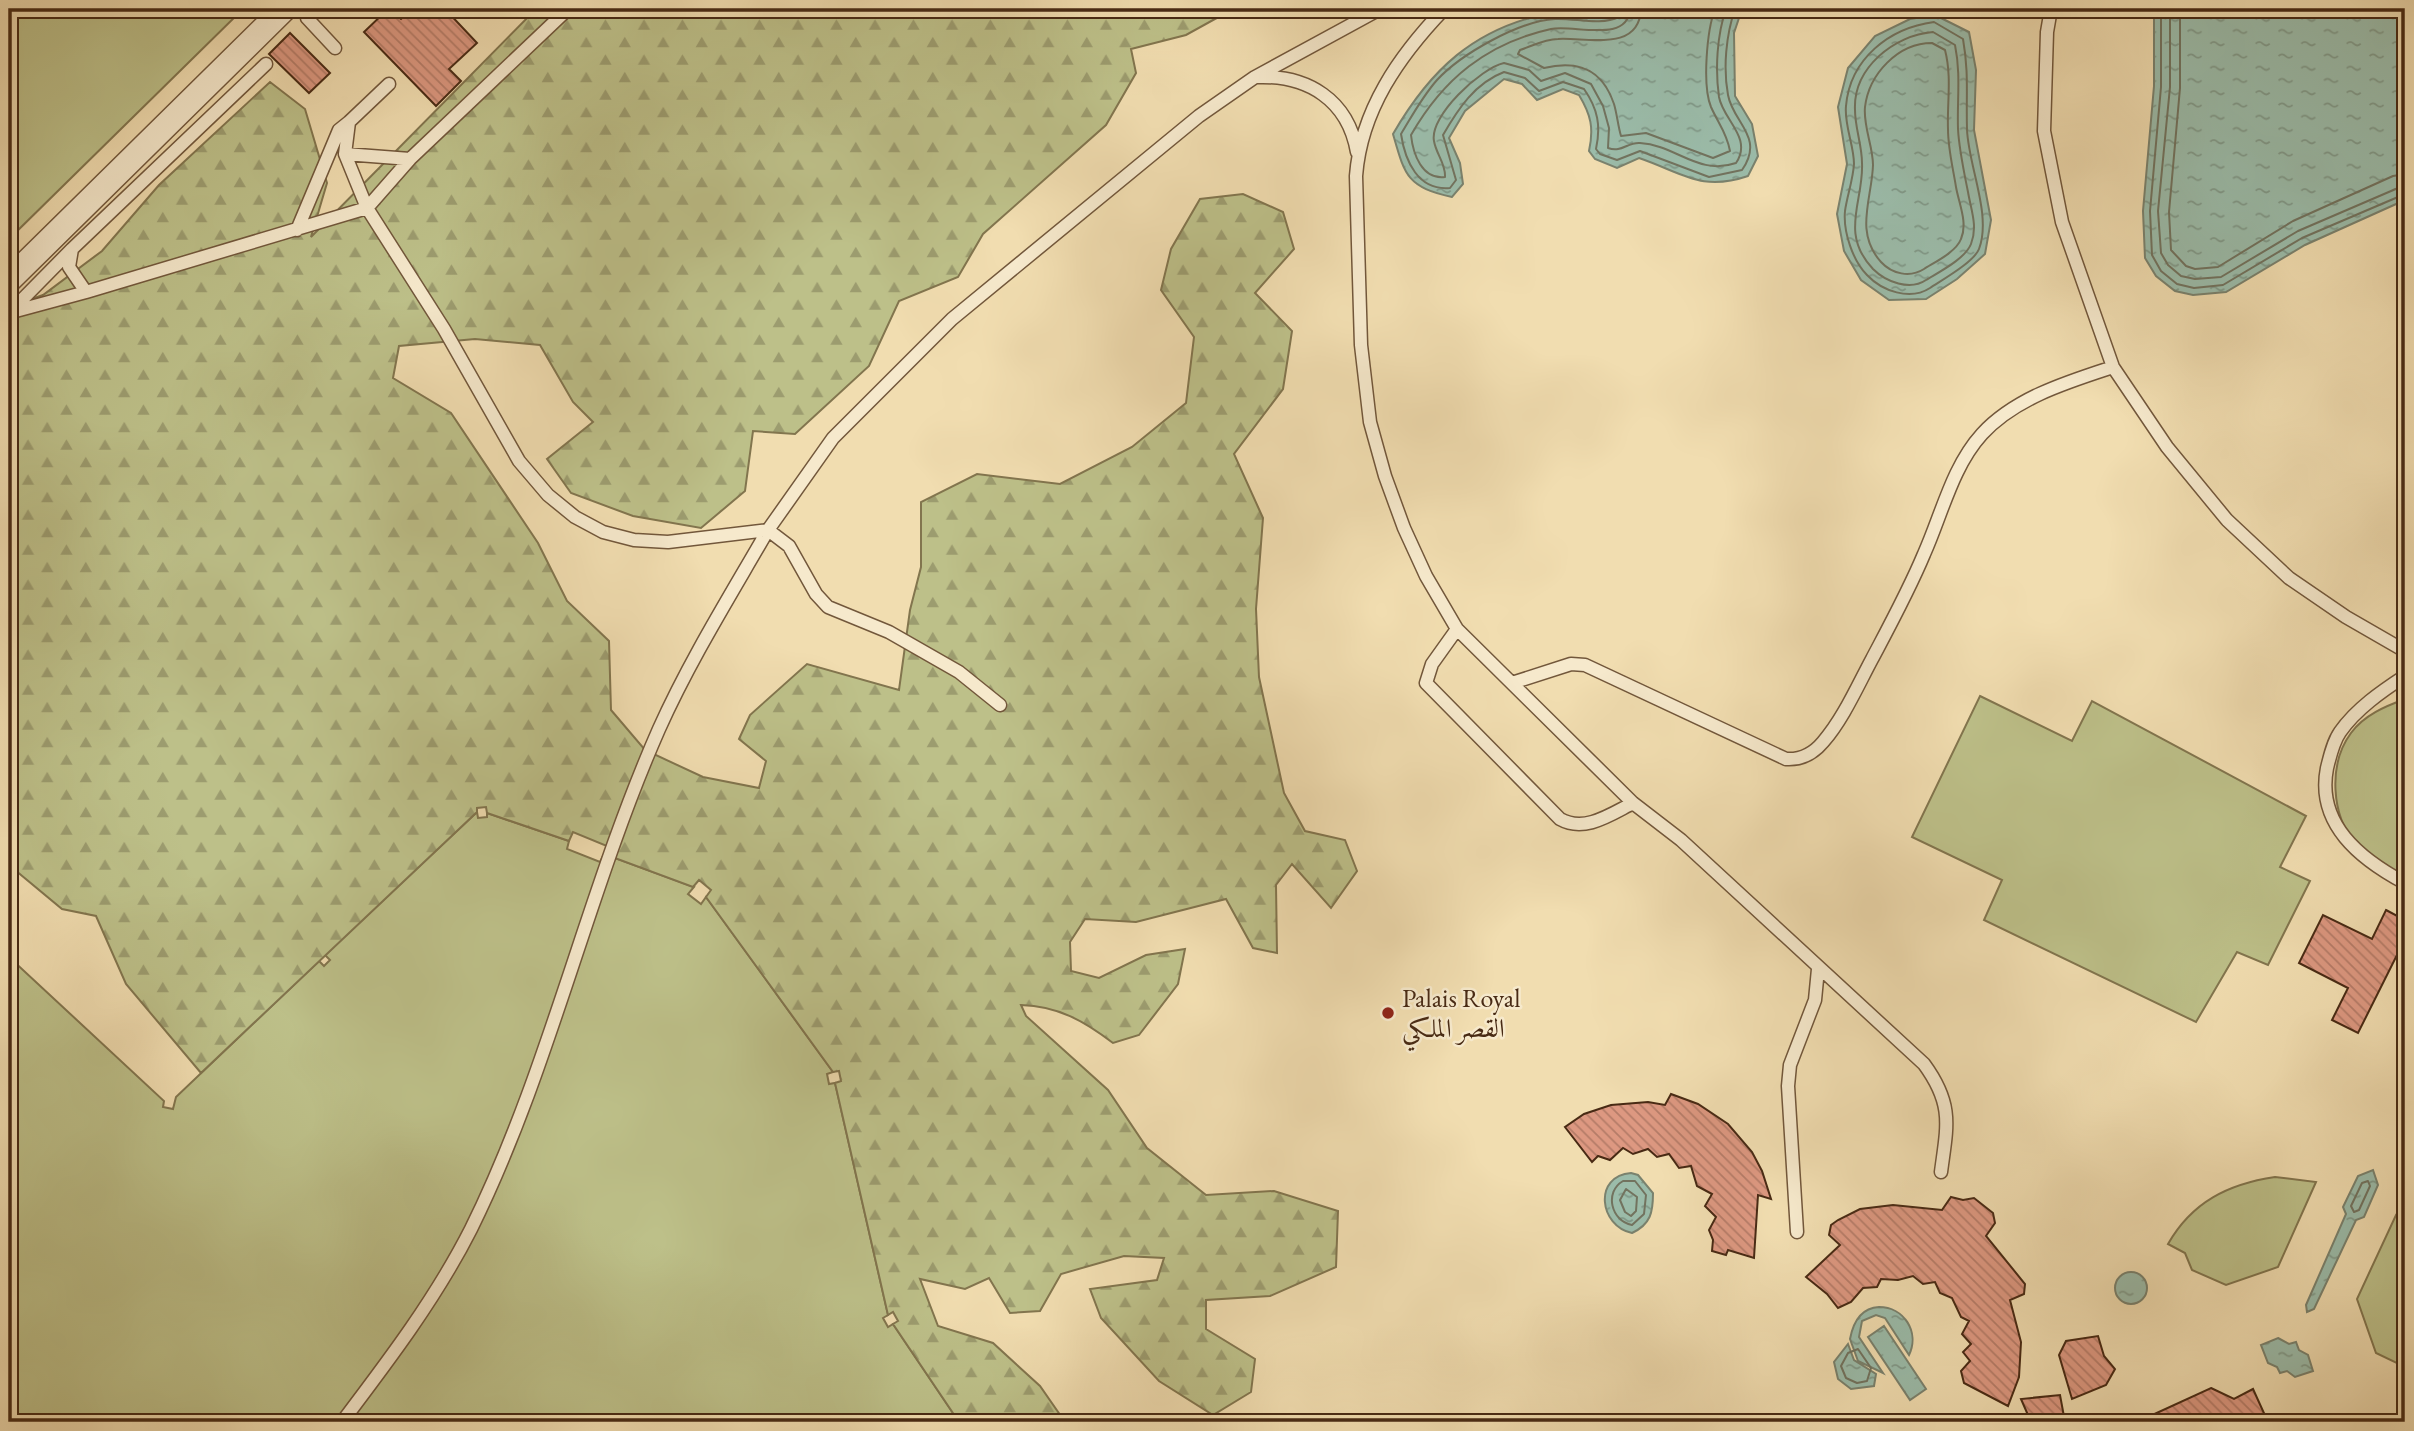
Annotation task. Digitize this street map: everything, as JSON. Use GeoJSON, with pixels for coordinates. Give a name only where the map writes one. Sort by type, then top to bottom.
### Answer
{"type":"FeatureCollection","features":[{"type":"Feature","properties":{"kind":"street"},"geometry":{"type":"LineString","coordinates":[[9,281],[284,9]]}},
{"type":"Feature","properties":{"kind":"lane"},"geometry":{"type":"LineString","coordinates":[[317,9],[307,18],[335,48]]}},
{"type":"Feature","properties":{"kind":"lane"},"geometry":{"type":"LineString","coordinates":[[9,312],[86,292],[367,208],[410,159],[568,9]]}},
{"type":"Feature","properties":{"kind":"lane"},"geometry":{"type":"LineString","coordinates":[[342,1422],[416,1321],[471,1227],[532,1081],[658,731],[696,652],[768,530],[834,438],[952,319],[1199,116],[1255,77],[1349,23],[1380,9]]}},
{"type":"Feature","properties":{"kind":"lane"},"geometry":{"type":"LineString","coordinates":[[1358,156],[1376,101],[1391,74],[1412,42],[1444,9]]}},
{"type":"Feature","properties":{"kind":"lane"},"geometry":{"type":"LineString","coordinates":[[2051,9],[2044,131],[2062,222],[2113,367],[2167,447],[2227,520],[2289,578],[2346,617],[2405,651]]}},
{"type":"Feature","properties":{"kind":"lane"},"geometry":{"type":"LineString","coordinates":[[9,312],[266,64]]}},
{"type":"Feature","properties":{"kind":"lane"},"geometry":{"type":"LineString","coordinates":[[1255,77],[1290,78],[1317,89],[1343,113],[1355,138],[1358,156],[1355,221],[1361,345],[1370,422],[1404,528],[1426,576],[1457,629],[1633,803],[1681,840],[1924,1064],[1938,1084],[1948,1126],[1941,1172]]}},
{"type":"Feature","properties":{"kind":"lane"},"geometry":{"type":"LineString","coordinates":[[297,229],[339,130],[388,85]]}},
{"type":"Feature","properties":{"kind":"lane"},"geometry":{"type":"LineString","coordinates":[[349,122],[345,154],[367,208],[444,329],[519,461],[548,495],[575,517],[603,532],[634,540],[668,542],[768,530],[789,546],[816,594],[828,607],[889,632],[959,672],[1000,705]]}},
{"type":"Feature","properties":{"kind":"lane"},"geometry":{"type":"LineString","coordinates":[[345,154],[410,159]]}},
{"type":"Feature","properties":{"kind":"lane"},"geometry":{"type":"LineString","coordinates":[[72,249],[69,267],[86,292]]}},
{"type":"Feature","properties":{"kind":"lane"},"geometry":{"type":"LineString","coordinates":[[1512,683],[1559,667],[1585,665],[1786,759],[1806,756],[1823,742],[1851,699],[1924,555],[1960,466],[1980,436],[2001,417],[2028,400],[2071,381],[2113,367]]}},
{"type":"Feature","properties":{"kind":"lane"},"geometry":{"type":"LineString","coordinates":[[1457,629],[1432,664],[1426,683],[1485,746],[1560,818],[1569,823],[1582,824],[1601,819],[1633,803]]}},
{"type":"Feature","properties":{"kind":"lane"},"geometry":{"type":"LineString","coordinates":[[2405,676],[2356,713],[2339,734],[2325,781],[2335,825],[2349,844],[2377,868],[2405,883]]}},
{"type":"Feature","properties":{"kind":"lane"},"geometry":{"type":"LineString","coordinates":[[1797,1232],[1788,1086],[1790,1065],[1815,1000],[1818,969]]}},
{"type":"Feature","properties":{"kind":"green space"},"geometry":{"type":"Polygon","coordinates":[[[9,9],[243,9],[9,239],[9,9]]]}},
{"type":"Feature","properties":{"kind":"green space"},"geometry":{"type":"Polygon","coordinates":[[[536,9],[1233,9],[1186,35],[1131,49],[1136,73],[1106,125],[983,234],[958,277],[899,301],[869,366],[795,434],[753,431],[745,491],[701,528],[633,516],[571,493],[547,459],[593,422],[573,402],[540,345],[475,339],[399,346],[393,378],[451,413],[538,543],[567,601],[609,641],[611,710],[645,750],[703,777],[759,788],[766,761],[739,739],[750,715],[807,664],[899,690],[910,610],[921,567],[921,502],[977,474],[1060,484],[1132,447],[1186,403],[1194,337],[1161,290],[1171,249],[1200,199],[1243,194],[1283,212],[1294,249],[1255,293],[1292,331],[1283,389],[1234,454],[1263,518],[1256,609],[1259,677],[1284,793],[1305,831],[1345,840],[1357,871],[1331,908],[1292,864],[1276,885],[1277,953],[1253,948],[1226,899],[1136,922],[1085,919],[1070,942],[1071,971],[1099,978],[1146,955],[1185,949],[1178,984],[1139,1035],[1113,1043],[1070,1016],[1047,1008],[1021,1005],[1026,1016],[1108,1090],[1147,1148],[1206,1195],[1274,1191],[1338,1211],[1336,1267],[1270,1296],[1206,1300],[1206,1329],[1255,1359],[1251,1392],[1213,1415],[1159,1381],[1101,1318],[1090,1289],[1157,1280],[1164,1258],[1124,1256],[1061,1274],[1040,1311],[1010,1313],[989,1278],[965,1289],[920,1279],[938,1326],[993,1343],[1040,1386],[1065,1422],[959,1422],[893,1324],[898,1321],[893,1312],[888,1315],[835,1083],[841,1081],[839,1071],[833,1072],[706,897],[711,890],[699,880],[693,887],[604,854],[607,846],[573,832],[569,841],[487,813],[486,807],[477,808],[477,812],[201,1073],[126,984],[96,916],[62,909],[9,865],[9,307],[43,295],[102,251],[159,185],[270,82],[305,109],[327,183],[311,237],[536,9]]]}},
{"type":"Feature","properties":{"kind":"green space"},"geometry":{"type":"Polygon","coordinates":[[[1980,696],[2072,741],[2092,701],[2306,816],[2280,867],[2310,881],[2268,965],[2237,952],[2196,1022],[1984,920],[2002,880],[1912,837],[1980,696]]]}},
{"type":"Feature","properties":{"kind":"green space"},"geometry":{"type":"Polygon","coordinates":[[[2405,699],[2405,877],[2373,859],[2356,844],[2341,819],[2337,805],[2336,774],[2344,746],[2356,727],[2383,708],[2405,699]]]}},
{"type":"Feature","properties":{"kind":"green space"},"geometry":{"type":"Polygon","coordinates":[[[477,812],[478,818],[487,817],[487,813],[569,841],[567,849],[600,862],[604,854],[694,887],[688,894],[701,904],[706,897],[833,1072],[827,1074],[829,1084],[835,1083],[888,1315],[883,1318],[888,1327],[893,1324],[959,1422],[9,1422],[9,957],[164,1101],[163,1107],[173,1109],[176,1097],[319,961],[324,966],[330,960],[325,955],[477,812]]]}},
{"type":"Feature","properties":{"kind":"green space"},"geometry":{"type":"Polygon","coordinates":[[[2275,1177],[2316,1182],[2278,1267],[2226,1285],[2192,1270],[2185,1253],[2168,1244],[2188,1217],[2213,1197],[2242,1185],[2275,1177]]]}},
{"type":"Feature","properties":{"kind":"green space"},"geometry":{"type":"Polygon","coordinates":[[[2396,1215],[2405,1222],[2405,1367],[2376,1353],[2357,1299],[2396,1215]]]}},
{"type":"Feature","properties":{"kind":"water"},"geometry":{"type":"Polygon","coordinates":[[[1624,9],[1742,9],[1734,33],[1735,96],[1752,124],[1758,156],[1748,176],[1717,182],[1704,181],[1680,175],[1639,158],[1617,168],[1595,159],[1589,151],[1590,122],[1579,95],[1563,89],[1537,100],[1522,84],[1504,79],[1465,111],[1449,138],[1460,163],[1463,184],[1452,197],[1425,189],[1410,178],[1393,134],[1422,90],[1457,55],[1499,29],[1523,20],[1559,12],[1605,12],[1624,9]]]}},
{"type":"Feature","properties":{"kind":"water"},"geometry":{"type":"Polygon","coordinates":[[[2154,9],[2405,9],[2405,200],[2305,245],[2226,292],[2193,295],[2175,291],[2156,276],[2145,258],[2143,211],[2154,86],[2154,9]]]}},
{"type":"Feature","properties":{"kind":"water"},"geometry":{"type":"Polygon","coordinates":[[[1935,15],[1969,32],[1976,70],[1974,130],[1991,220],[1985,254],[1957,279],[1926,299],[1889,300],[1861,280],[1844,251],[1837,214],[1847,164],[1838,107],[1848,68],[1875,36],[1910,19],[1935,15]]]}},
{"type":"Feature","properties":{"kind":"water"},"geometry":{"type":"Polygon","coordinates":[[[2373,1170],[2378,1185],[2364,1217],[2356,1220],[2314,1309],[2307,1312],[2306,1305],[2346,1214],[2343,1207],[2358,1176],[2373,1170]]]}},
{"type":"Feature","properties":{"kind":"water"},"geometry":{"type":"Polygon","coordinates":[[[1631,1173],[1638,1175],[1653,1193],[1650,1217],[1632,1233],[1621,1229],[1613,1221],[1605,1202],[1610,1183],[1619,1176],[1631,1173]]]}},
{"type":"Feature","properties":{"kind":"water"},"geometry":{"type":"Polygon","coordinates":[[[2131,1272],[2142,1277],[2147,1288],[2142,1299],[2131,1304],[2120,1299],[2115,1288],[2120,1277],[2131,1272]]]}},
{"type":"Feature","properties":{"kind":"water"},"geometry":{"type":"Polygon","coordinates":[[[1879,1307],[1896,1311],[1902,1316],[1908,1322],[1912,1338],[1909,1355],[1885,1318],[1876,1315],[1862,1321],[1859,1337],[1883,1373],[1858,1361],[1850,1339],[1859,1317],[1867,1310],[1879,1307]]]}},
{"type":"Feature","properties":{"kind":"water"},"geometry":{"type":"Polygon","coordinates":[[[1884,1326],[1926,1389],[1910,1400],[1868,1337],[1884,1326]]]}},
{"type":"Feature","properties":{"kind":"water"},"geometry":{"type":"Polygon","coordinates":[[[2278,1338],[2289,1344],[2296,1342],[2299,1350],[2308,1355],[2313,1371],[2295,1377],[2287,1371],[2280,1373],[2277,1367],[2268,1363],[2261,1345],[2278,1338]]]}},
{"type":"Feature","properties":{"kind":"water"},"geometry":{"type":"Polygon","coordinates":[[[1848,1344],[1854,1360],[1876,1374],[1874,1386],[1851,1389],[1838,1379],[1834,1362],[1848,1344]]]}},
{"type":"Feature","properties":{"kind":"building"},"geometry":{"type":"Polygon","coordinates":[[[388,9],[401,19],[412,9],[445,9],[477,43],[449,69],[461,81],[436,106],[364,32],[388,9]]]}},
{"type":"Feature","properties":{"kind":"building"},"geometry":{"type":"Polygon","coordinates":[[[290,33],[330,73],[309,93],[269,54],[290,33]]]}},
{"type":"Feature","properties":{"kind":"building"},"geometry":{"type":"Polygon","coordinates":[[[2386,910],[2405,920],[2405,939],[2358,1033],[2332,1020],[2348,988],[2299,963],[2323,915],[2372,939],[2386,910]]]}},
{"type":"Feature","properties":{"kind":"building"},"geometry":{"type":"Polygon","coordinates":[[[1671,1094],[1698,1104],[1728,1124],[1752,1152],[1762,1171],[1771,1199],[1758,1195],[1754,1258],[1728,1250],[1726,1255],[1712,1251],[1713,1240],[1709,1230],[1716,1217],[1705,1206],[1712,1194],[1697,1186],[1691,1166],[1679,1168],[1669,1154],[1657,1157],[1648,1149],[1633,1154],[1623,1148],[1610,1160],[1598,1156],[1592,1162],[1565,1127],[1584,1114],[1611,1105],[1648,1102],[1665,1105],[1671,1094]]]}},
{"type":"Feature","properties":{"kind":"building"},"geometry":{"type":"Polygon","coordinates":[[[1951,1197],[1963,1200],[1974,1198],[1993,1213],[1995,1223],[1986,1236],[2025,1284],[2024,1294],[2010,1300],[2021,1342],[2019,1377],[2008,1406],[1964,1383],[1961,1371],[1970,1361],[1963,1352],[1971,1344],[1962,1334],[1969,1321],[1961,1317],[1952,1298],[1940,1293],[1935,1282],[1923,1284],[1913,1276],[1898,1280],[1881,1279],[1877,1287],[1863,1288],[1851,1302],[1838,1308],[1827,1294],[1806,1277],[1840,1245],[1829,1235],[1831,1225],[1838,1220],[1860,1209],[1893,1205],[1942,1210],[1951,1197]]]}},
{"type":"Feature","properties":{"kind":"building"},"geometry":{"type":"Polygon","coordinates":[[[2098,1336],[2104,1356],[2115,1369],[2106,1385],[2072,1399],[2059,1355],[2066,1341],[2098,1336]]]}},
{"type":"Feature","properties":{"kind":"building"},"geometry":{"type":"Polygon","coordinates":[[[2211,1388],[2234,1399],[2253,1389],[2268,1422],[2137,1422],[2211,1388]]]}},
{"type":"Feature","properties":{"kind":"building"},"geometry":{"type":"Polygon","coordinates":[[[2060,1395],[2065,1422],[2031,1422],[2021,1399],[2060,1395]]]}},
{"type":"Feature","properties":{"kind":"place","name":"Palais Royal القصر الملكي"},"geometry":{"type":"Point","coordinates":[1388,1013]}}]}
